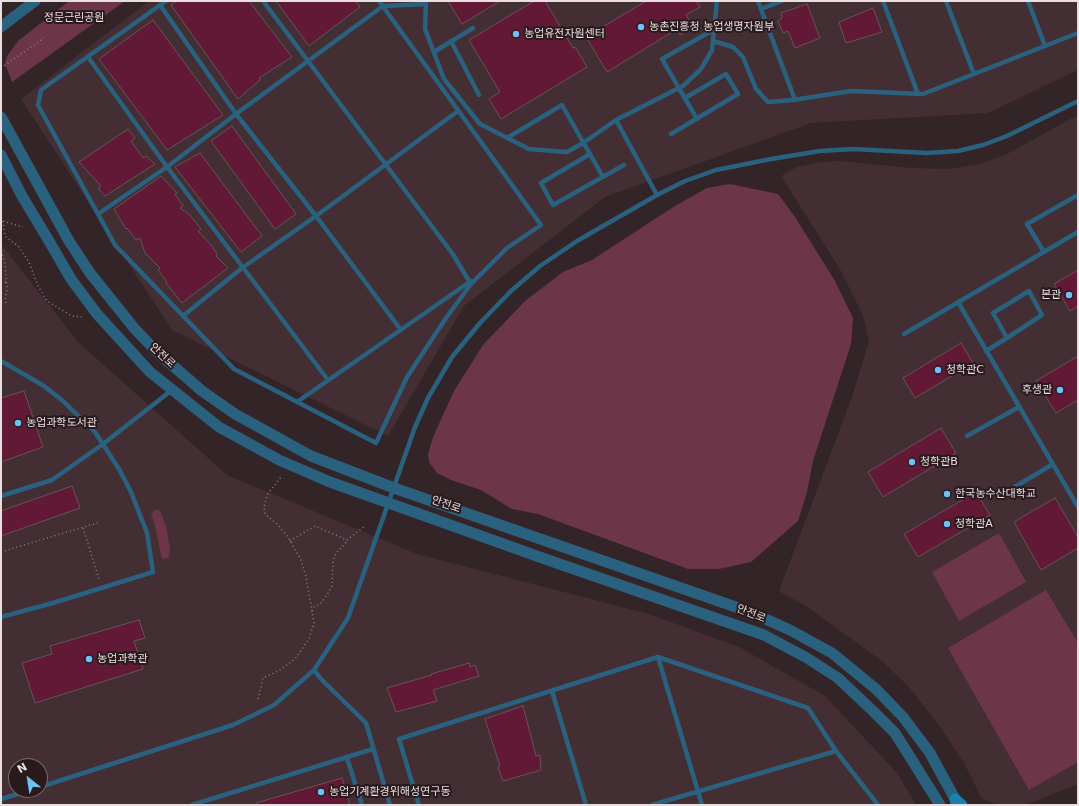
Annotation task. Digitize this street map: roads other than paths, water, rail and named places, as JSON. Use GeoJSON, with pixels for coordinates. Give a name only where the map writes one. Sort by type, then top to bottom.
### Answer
{"type":"FeatureCollection","features":[{"type":"Feature","properties":{"kind":"street"},"geometry":{"type":"LineString","coordinates":[[1,27],[35,1]]}},
{"type":"Feature","properties":{"kind":"street","name":"안전로"},"geometry":{"type":"LineString","coordinates":[[1,117],[69,241],[90,274],[112,303],[156,351],[202,391],[235,414],[311,456],[394,488],[750,612],[790,630],[832,653],[876,689],[903,717],[930,753],[958,803]]}},
{"type":"Feature","properties":{"kind":"street","name":"안전로"},"geometry":{"type":"LineString","coordinates":[[1,155],[26,202],[71,279],[97,314],[138,360],[172,390],[219,427],[279,460],[330,482],[764,635],[807,658],[838,678],[895,733],[940,805]]}},
{"type":"Feature","properties":{"kind":"lane"},"geometry":{"type":"LineString","coordinates":[[166,1],[41,90],[38,105],[115,245],[234,369],[376,443],[407,377],[471,283],[507,248],[541,225],[379,1]]}},
{"type":"Feature","properties":{"kind":"lane"},"geometry":{"type":"LineString","coordinates":[[263,1],[452,253],[471,283]]}},
{"type":"Feature","properties":{"kind":"lane"},"geometry":{"type":"LineString","coordinates":[[98,214],[166,168],[382,6],[426,2],[425,30],[444,79],[480,124],[529,149],[567,152],[584,143],[616,120],[679,88],[701,70],[712,50],[717,1]]}},
{"type":"Feature","properties":{"kind":"lane"},"geometry":{"type":"LineString","coordinates":[[758,1],[795,100]]}},
{"type":"Feature","properties":{"kind":"lane"},"geometry":{"type":"LineString","coordinates":[[761,9],[782,1]]}},
{"type":"Feature","properties":{"kind":"lane"},"geometry":{"type":"LineString","coordinates":[[883,1],[918,94]]}},
{"type":"Feature","properties":{"kind":"lane"},"geometry":{"type":"LineString","coordinates":[[946,1],[974,74]]}},
{"type":"Feature","properties":{"kind":"lane"},"geometry":{"type":"LineString","coordinates":[[1028,1],[1045,46]]}},
{"type":"Feature","properties":{"kind":"lane"},"geometry":{"type":"LineString","coordinates":[[160,5],[236,114],[316,216],[400,330]]}},
{"type":"Feature","properties":{"kind":"lane"},"geometry":{"type":"LineString","coordinates":[[434,52],[473,28]]}},
{"type":"Feature","properties":{"kind":"lane"},"geometry":{"type":"LineString","coordinates":[[697,119],[662,59],[714,29]]}},
{"type":"Feature","properties":{"kind":"lane"},"geometry":{"type":"LineString","coordinates":[[713,41],[733,46],[744,57],[756,89],[768,102],[795,100],[851,91],[923,94],[1078,34]]}},
{"type":"Feature","properties":{"kind":"lane"},"geometry":{"type":"LineString","coordinates":[[450,41],[479,95]]}},
{"type":"Feature","properties":{"kind":"lane"},"geometry":{"type":"LineString","coordinates":[[88,57],[166,168],[328,380]]}},
{"type":"Feature","properties":{"kind":"lane"},"geometry":{"type":"LineString","coordinates":[[671,134],[738,94],[726,74],[685,98]]}},
{"type":"Feature","properties":{"kind":"lane"},"geometry":{"type":"LineString","coordinates":[[48,784],[233,725],[274,705],[314,670],[348,618],[415,427],[428,398],[452,357],[480,323],[511,291],[540,266],[577,241],[657,194],[685,181],[716,170],[771,158],[853,148],[927,153],[958,151],[983,145],[1007,136],[1078,101]]}},
{"type":"Feature","properties":{"kind":"lane"},"geometry":{"type":"LineString","coordinates":[[507,138],[562,105],[603,177]]}},
{"type":"Feature","properties":{"kind":"lane"},"geometry":{"type":"LineString","coordinates":[[183,316],[242,268],[316,216],[458,111]]}},
{"type":"Feature","properties":{"kind":"lane"},"geometry":{"type":"LineString","coordinates":[[616,120],[657,194]]}},
{"type":"Feature","properties":{"kind":"lane"},"geometry":{"type":"LineString","coordinates":[[590,154],[541,183],[553,205],[624,165]]}},
{"type":"Feature","properties":{"kind":"lane"},"geometry":{"type":"LineString","coordinates":[[1044,252],[1027,224],[1078,195]]}},
{"type":"Feature","properties":{"kind":"lane"},"geometry":{"type":"LineString","coordinates":[[904,334],[1078,232]]}},
{"type":"Feature","properties":{"kind":"lane"},"geometry":{"type":"LineString","coordinates":[[297,402],[400,330],[471,283]]}},
{"type":"Feature","properties":{"kind":"lane"},"geometry":{"type":"LineString","coordinates":[[986,351],[1007,338],[1042,315],[1029,291],[993,313],[1007,338]]}},
{"type":"Feature","properties":{"kind":"lane"},"geometry":{"type":"LineString","coordinates":[[958,302],[1078,507]]}},
{"type":"Feature","properties":{"kind":"lane"},"geometry":{"type":"LineString","coordinates":[[1,362],[27,376],[63,401],[95,432],[131,492],[147,533],[153,572],[53,603],[1,617]]}},
{"type":"Feature","properties":{"kind":"lane"},"geometry":{"type":"LineString","coordinates":[[1,496],[52,480],[103,444],[172,390]]}},
{"type":"Feature","properties":{"kind":"lane"},"geometry":{"type":"LineString","coordinates":[[967,436],[1019,407]]}},
{"type":"Feature","properties":{"kind":"lane"},"geometry":{"type":"LineString","coordinates":[[1003,494],[1053,464]]}},
{"type":"Feature","properties":{"kind":"lane"},"geometry":{"type":"LineString","coordinates":[[658,657],[702,805]]}},
{"type":"Feature","properties":{"kind":"lane"},"geometry":{"type":"LineString","coordinates":[[419,805],[399,739],[658,657],[808,708],[836,751],[878,805]]}},
{"type":"Feature","properties":{"kind":"lane"},"geometry":{"type":"LineString","coordinates":[[314,670],[366,723],[390,805]]}},
{"type":"Feature","properties":{"kind":"lane"},"geometry":{"type":"LineString","coordinates":[[552,691],[586,805]]}},
{"type":"Feature","properties":{"kind":"lane"},"geometry":{"type":"LineString","coordinates":[[192,805],[374,749]]}},
{"type":"Feature","properties":{"kind":"lane"},"geometry":{"type":"LineString","coordinates":[[652,805],[836,751]]}},
{"type":"Feature","properties":{"kind":"lane"},"geometry":{"type":"LineString","coordinates":[[347,758],[362,805]]}},
{"type":"Feature","properties":{"kind":"place","name":"농촌진흥청 농업생명자원부"},"geometry":{"type":"Point","coordinates":[641,27]}},
{"type":"Feature","properties":{"kind":"place","name":"농업유전자원센터"},"geometry":{"type":"Point","coordinates":[516,34]}},
{"type":"Feature","properties":{"kind":"place","name":"본관"},"geometry":{"type":"Point","coordinates":[1069,295]}},
{"type":"Feature","properties":{"kind":"place","name":"청학관C"},"geometry":{"type":"Point","coordinates":[938,370]}},
{"type":"Feature","properties":{"kind":"place","name":"후생관"},"geometry":{"type":"Point","coordinates":[1060,390]}},
{"type":"Feature","properties":{"kind":"place","name":"농업과학도서관"},"geometry":{"type":"Point","coordinates":[18,423]}},
{"type":"Feature","properties":{"kind":"place","name":"청학관B"},"geometry":{"type":"Point","coordinates":[912,462]}},
{"type":"Feature","properties":{"kind":"place","name":"한국농수산대학교"},"geometry":{"type":"Point","coordinates":[947,494]}},
{"type":"Feature","properties":{"kind":"place","name":"청학관A"},"geometry":{"type":"Point","coordinates":[947,524]}},
{"type":"Feature","properties":{"kind":"place","name":"농업과학관"},"geometry":{"type":"Point","coordinates":[89,659]}},
{"type":"Feature","properties":{"kind":"place","name":"농업기계환경위해성연구동"},"geometry":{"type":"Point","coordinates":[321,792]}},
{"type":"Feature","properties":{"kind":"park label","name":"정문근린공원"},"geometry":{"type":"Point","coordinates":[74,18]}}]}
